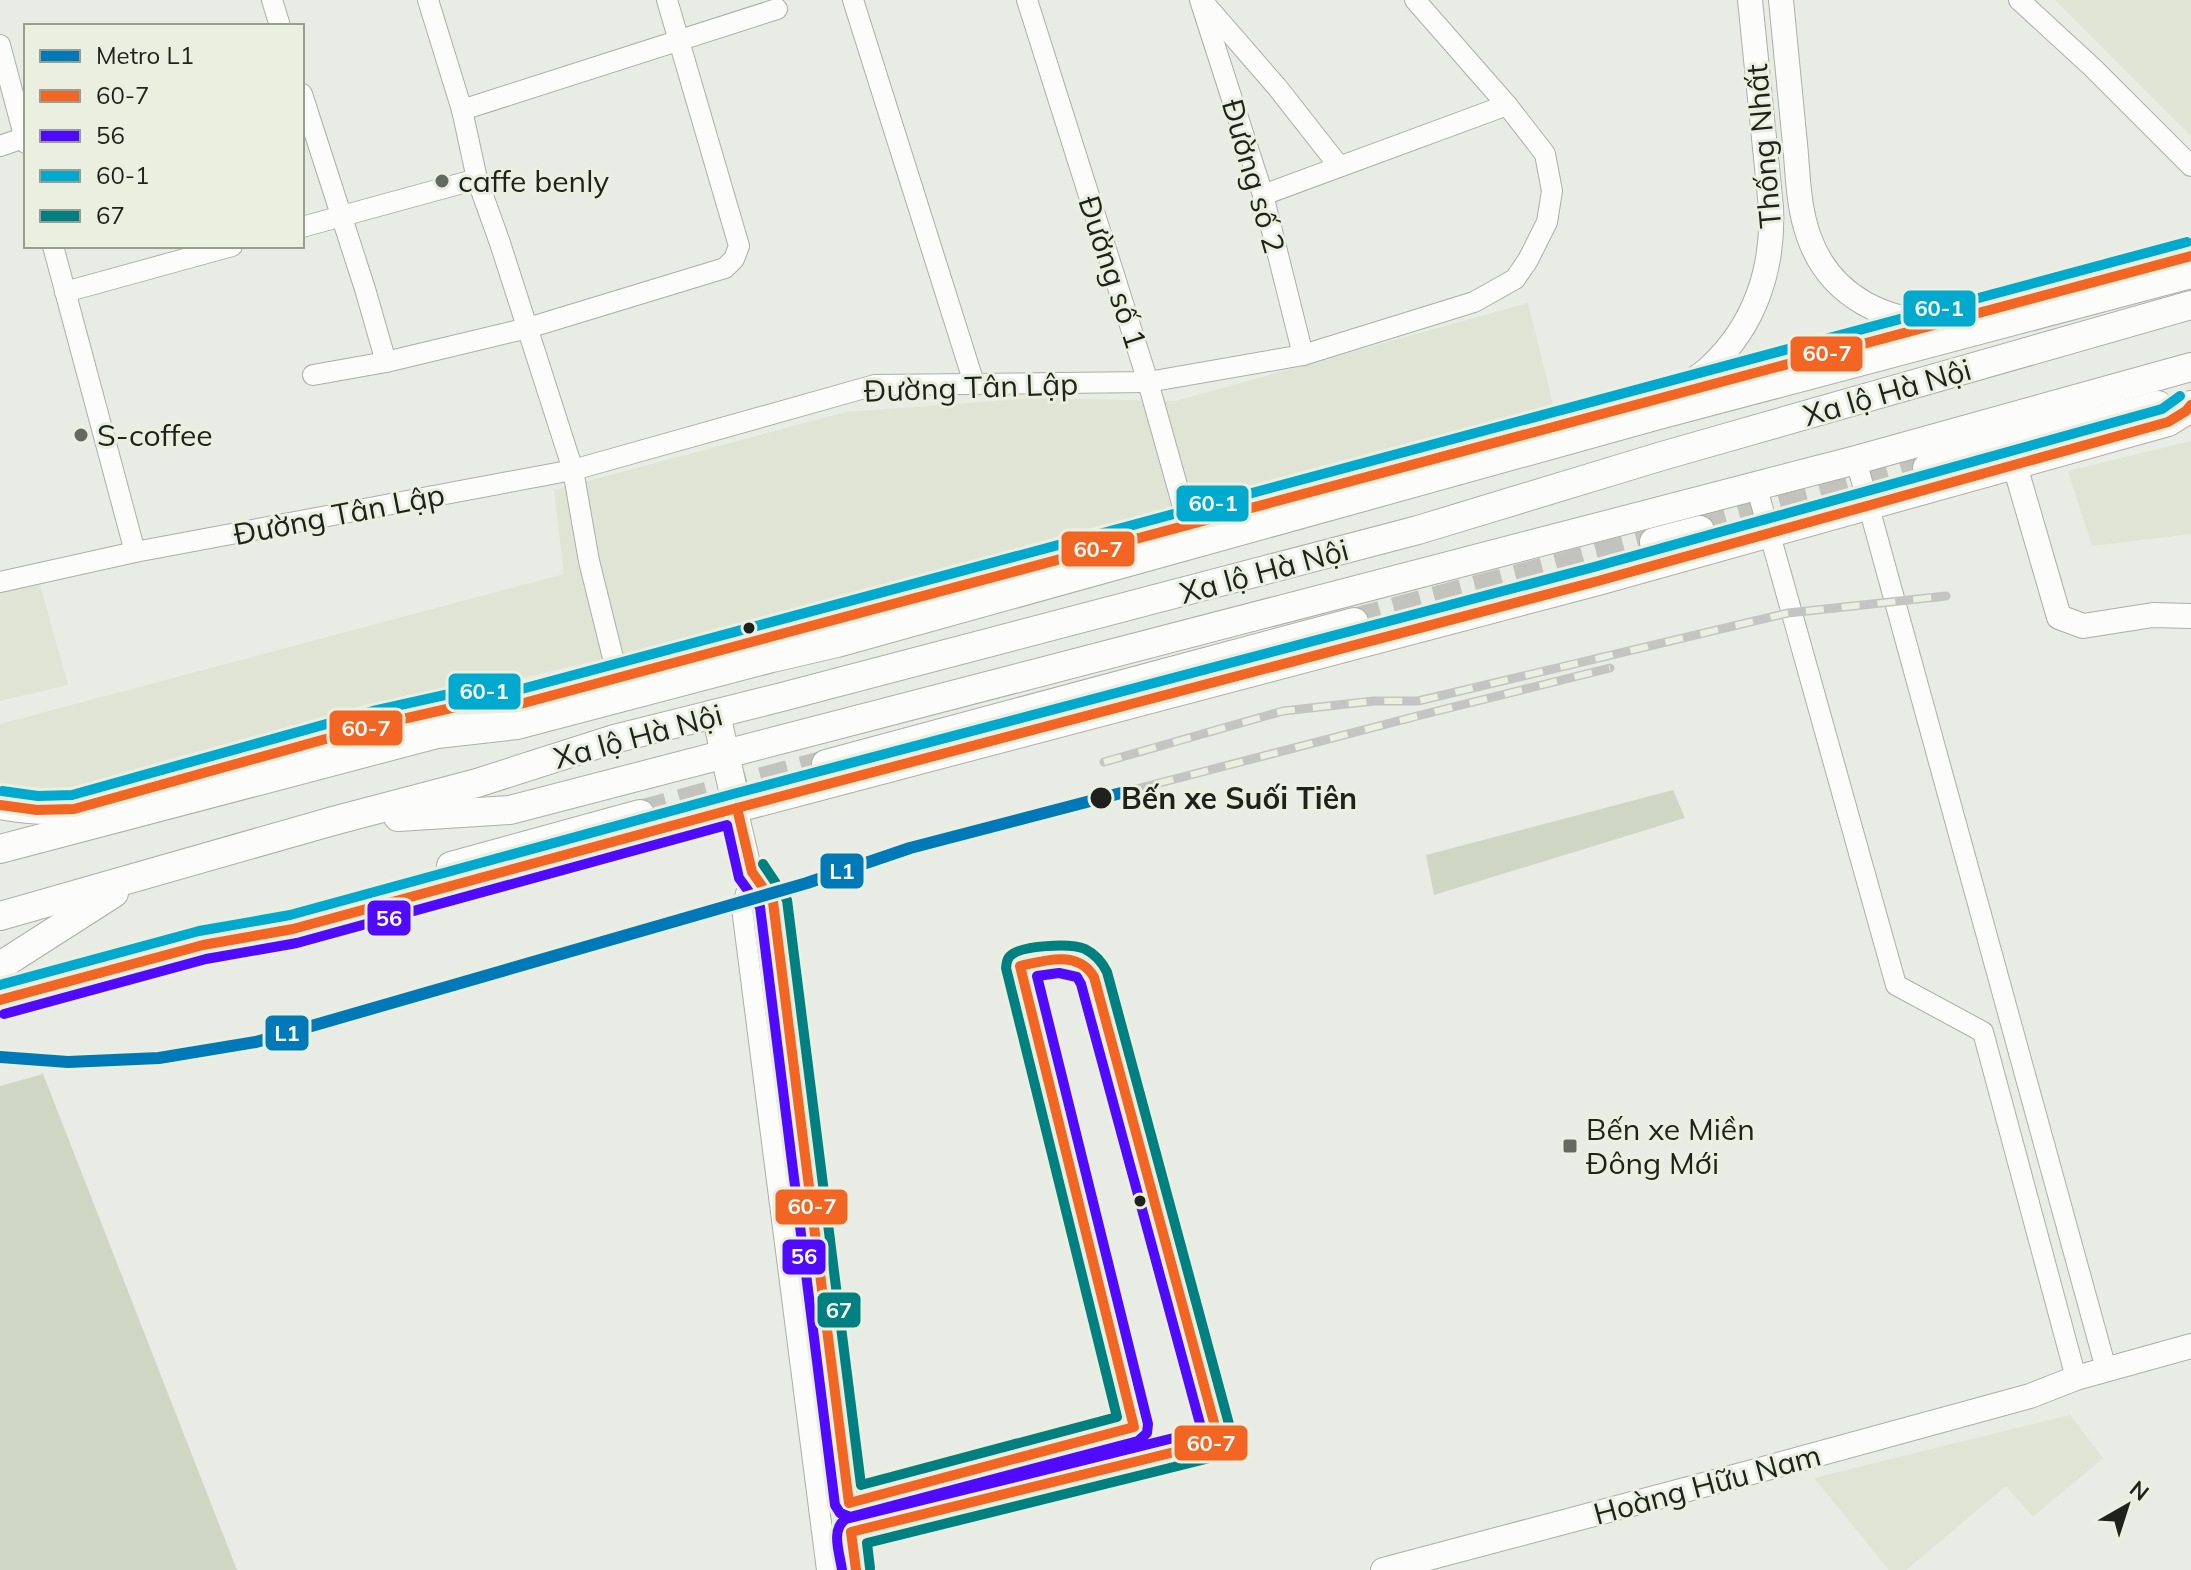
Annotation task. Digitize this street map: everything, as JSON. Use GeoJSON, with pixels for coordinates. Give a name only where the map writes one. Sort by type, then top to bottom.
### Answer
{"type":"FeatureCollection","features":[{"type":"Feature","properties":{"kind":"highway","name":"Xa lộ Hà Nội"},"geometry":{"type":"LineString","coordinates":[[1471,458],[1668,396],[1800,370],[1950,321],[2191,256]]}},
{"type":"Feature","properties":{"kind":"highway","name":"Xa lộ Hà Nội"},"geometry":{"type":"LineString","coordinates":[[0,805],[47,811],[74,809],[376,725],[456,707],[520,704],[1191,535],[1800,370],[2191,274]]}},
{"type":"Feature","properties":{"kind":"highway","name":"Xa lộ Hà Nội"},"geometry":{"type":"LineString","coordinates":[[0,916],[477,783],[614,739],[1418,530],[1677,452],[2191,305]]}},
{"type":"Feature","properties":{"kind":"highway","name":"Xa lộ Hà Nội"},"geometry":{"type":"LineString","coordinates":[[333,821],[510,810],[1856,460],[2191,367]]}},
{"type":"Feature","properties":{"kind":"highway"},"geometry":{"type":"LineString","coordinates":[[1927,468],[2191,396]]}},
{"type":"Feature","properties":{"kind":"highway"},"geometry":{"type":"LineString","coordinates":[[0,1000],[203,945],[293,929],[737,808],[1598,581],[2168,422],[2191,405]]}},
{"type":"Feature","properties":{"kind":"highway"},"geometry":{"type":"LineString","coordinates":[[1654,542],[1700,530]]}},
{"type":"Feature","properties":{"kind":"highway","name":"Xa lộ Hà Nội"},"geometry":{"type":"LineString","coordinates":[[0,849],[437,734],[517,725],[837,643],[1191,535]]}},
{"type":"Feature","properties":{"kind":"highway"},"geometry":{"type":"LineString","coordinates":[[826,764],[1354,622]]}},
{"type":"Feature","properties":{"kind":"highway"},"geometry":{"type":"LineString","coordinates":[[716,714],[737,808]]}},
{"type":"Feature","properties":{"kind":"highway"},"geometry":{"type":"LineString","coordinates":[[203,945],[283,912],[640,814]]}},
{"type":"Feature","properties":{"kind":"highway","name":"Xa lộ Hà Nội"},"geometry":{"type":"LineString","coordinates":[[0,822],[73,829]]}},
{"type":"Feature","properties":{"kind":"highway"},"geometry":{"type":"LineString","coordinates":[[0,966],[142,875]]}},
{"type":"Feature","properties":{"kind":"main road","name":"Thống Nhất"},"geometry":{"type":"LineString","coordinates":[[1668,396],[1706,371],[1722,356],[1749,319],[1766,276],[1772,230],[1771,207],[1750,0]]}},
{"type":"Feature","properties":{"kind":"main road","name":"Thống Nhất"},"geometry":{"type":"LineString","coordinates":[[1781,0],[1801,199],[1814,251],[1835,281],[1879,312],[1896,318],[1950,321]]}},
{"type":"Feature","properties":{"kind":"main road"},"geometry":{"type":"LineString","coordinates":[[1771,207],[1801,199]]}},
{"type":"Feature","properties":{"kind":"main road"},"geometry":{"type":"LineString","coordinates":[[2015,466],[2059,617],[2083,626],[2153,615],[2191,616]]}},
{"type":"Feature","properties":{"kind":"main road","name":"Hoàng Hữu Nam"},"geometry":{"type":"LineString","coordinates":[[1383,1570],[2030,1396],[2076,1378],[2191,1346]]}},
{"type":"Feature","properties":{"kind":"main road","name":"Hoàng Hữu Nam"},"geometry":{"type":"LineString","coordinates":[[2030,1396],[2079,1393],[2191,1362]]}},
{"type":"Feature","properties":{"kind":"street"},"geometry":{"type":"LineString","coordinates":[[272,0],[279,24]]}},
{"type":"Feature","properties":{"kind":"street"},"geometry":{"type":"LineString","coordinates":[[428,0],[462,110],[477,179],[573,470],[589,561],[618,678]]}},
{"type":"Feature","properties":{"kind":"street"},"geometry":{"type":"LineString","coordinates":[[313,375],[386,362],[528,328],[725,268],[734,259],[739,246],[667,0]]}},
{"type":"Feature","properties":{"kind":"street"},"geometry":{"type":"LineString","coordinates":[[853,0],[974,383]]}},
{"type":"Feature","properties":{"kind":"street","name":"Đường số 1"},"geometry":{"type":"LineString","coordinates":[[1027,0],[1148,382],[1191,535]]}},
{"type":"Feature","properties":{"kind":"street"},"geometry":{"type":"LineString","coordinates":[[1201,0],[1277,87],[1339,166]]}},
{"type":"Feature","properties":{"kind":"street","name":"Đường số 2"},"geometry":{"type":"LineString","coordinates":[[1201,0],[1263,195],[1303,355]]}},
{"type":"Feature","properties":{"kind":"street","name":"Đường Tân Lập"},"geometry":{"type":"LineString","coordinates":[[0,582],[135,552],[573,470],[875,385],[1148,382],[1303,355],[1474,302],[1515,279],[1547,222],[1552,191],[1545,154],[1507,105],[1415,0]]}},
{"type":"Feature","properties":{"kind":"street"},"geometry":{"type":"LineString","coordinates":[[2019,0],[2092,67],[2191,166]]}},
{"type":"Feature","properties":{"kind":"street"},"geometry":{"type":"LineString","coordinates":[[462,110],[777,9]]}},
{"type":"Feature","properties":{"kind":"street"},"geometry":{"type":"LineString","coordinates":[[0,45],[24,132]]}},
{"type":"Feature","properties":{"kind":"street"},"geometry":{"type":"LineString","coordinates":[[304,100],[386,362]]}},
{"type":"Feature","properties":{"kind":"street"},"geometry":{"type":"LineString","coordinates":[[1263,195],[1507,105]]}},
{"type":"Feature","properties":{"kind":"street"},"geometry":{"type":"LineString","coordinates":[[0,146],[24,140]]}},
{"type":"Feature","properties":{"kind":"street"},"geometry":{"type":"LineString","coordinates":[[304,226],[477,179]]}},
{"type":"Feature","properties":{"kind":"street"},"geometry":{"type":"LineString","coordinates":[[54,248],[135,552]]}},
{"type":"Feature","properties":{"kind":"street"},"geometry":{"type":"LineString","coordinates":[[65,292],[225,248]]}},
{"type":"Feature","properties":{"kind":"street"},"geometry":{"type":"LineString","coordinates":[[1856,460],[2106,1369]]}},
{"type":"Feature","properties":{"kind":"street"},"geometry":{"type":"LineString","coordinates":[[1756,485],[1896,985],[1983,1032],[2076,1378]]}},
{"type":"Feature","properties":{"kind":"street"},"geometry":{"type":"LineString","coordinates":[[737,808],[752,872],[773,902],[856,1570]]}},
{"type":"Feature","properties":{"kind":"street"},"geometry":{"type":"LineString","coordinates":[[752,872],[742,908],[827,1570]]}},
{"type":"Feature","properties":{"kind":"street"},"geometry":{"type":"LineString","coordinates":[[776,1182],[808,1177]]}},
{"type":"Feature","properties":{"kind":"shaded area"},"geometry":{"type":"Polygon","coordinates":[[[2055,0],[2191,0],[2191,136],[2055,0]]]}},
{"type":"Feature","properties":{"kind":"shaded area"},"geometry":{"type":"Polygon","coordinates":[[[1528,303],[1553,404],[1217,500],[624,654],[332,723],[72,794],[9,798],[0,795],[0,724],[564,574],[554,490],[846,412],[1034,398],[1176,401],[1528,303]]]}},
{"type":"Feature","properties":{"kind":"shaded area"},"geometry":{"type":"Polygon","coordinates":[[[2191,441],[2191,534],[2092,546],[2068,471],[2191,441]]]}},
{"type":"Feature","properties":{"kind":"shaded area"},"geometry":{"type":"Polygon","coordinates":[[[39,581],[68,685],[0,701],[0,591],[39,581]]]}},
{"type":"Feature","properties":{"kind":"shaded area"},"geometry":{"type":"Polygon","coordinates":[[[1673,790],[1685,818],[1434,895],[1426,855],[1673,790]]]}},
{"type":"Feature","properties":{"kind":"shaded area"},"geometry":{"type":"Polygon","coordinates":[[[43,1074],[237,1570],[0,1570],[0,1086],[43,1074]]]}},
{"type":"Feature","properties":{"kind":"shaded area"},"geometry":{"type":"Polygon","coordinates":[[[2070,1415],[2103,1458],[2033,1517],[2006,1486],[1906,1570],[1889,1570],[1814,1478],[2070,1415]]]}},
{"type":"Feature","properties":{"kind":"tunnel"},"geometry":{"type":"LineString","coordinates":[[1700,530],[1927,468]]}},
{"type":"Feature","properties":{"kind":"tunnel"},"geometry":{"type":"LineString","coordinates":[[1354,622],[1654,542]]}},
{"type":"Feature","properties":{"kind":"tunnel"},"geometry":{"type":"LineString","coordinates":[[640,814],[826,764]]}},
{"type":"Feature","properties":{"kind":"railway"},"geometry":{"type":"LineString","coordinates":[[1104,762],[1283,711],[1374,701],[1418,701],[1788,613],[1946,596]]}},
{"type":"Feature","properties":{"kind":"railway"},"geometry":{"type":"LineString","coordinates":[[1121,793],[1610,668]]}},
{"type":"Feature","properties":{"kind":"metro line","name":"L1"},"geometry":{"type":"LineString","coordinates":[[0,1057],[68,1062],[159,1058],[256,1042],[807,883],[910,848],[1121,793]]}},
{"type":"Feature","properties":{"kind":"transit line","name":"60-1"},"geometry":{"type":"LineString","coordinates":[[2,791],[38,796],[72,795],[373,711],[454,693],[518,690],[2187,242]]}},
{"type":"Feature","properties":{"kind":"transit line","name":"60-7"},"geometry":{"type":"LineString","coordinates":[[0,805],[37,810],[74,809],[376,725],[456,707],[520,704],[2191,256]]}},
{"type":"Feature","properties":{"kind":"transit line","name":"60-1"},"geometry":{"type":"LineString","coordinates":[[0,985],[199,931],[290,915],[733,794],[1594,567],[2162,409],[2180,396]]}},
{"type":"Feature","properties":{"kind":"transit line","name":"60-7"},"geometry":{"type":"LineString","coordinates":[[0,1000],[203,945],[293,929],[737,808],[1598,581],[2168,422],[2191,405]]}},
{"type":"Feature","properties":{"kind":"transit line","name":"60-7"},"geometry":{"type":"LineString","coordinates":[[737,808],[752,872],[773,902],[849,1503],[1134,1427],[1020,966],[1040,961],[1070,960],[1079,963],[1094,977],[1219,1441],[851,1532],[856,1570]]}},
{"type":"Feature","properties":{"kind":"transit line","name":"56"},"geometry":{"type":"LineString","coordinates":[[4,1014],[206,959],[297,943],[727,825],[739,878],[760,907],[835,1505],[840,1513],[850,1517],[1138,1441],[1147,1433],[1148,1424],[1037,976],[1059,973],[1077,977],[1202,1431],[846,1519],[837,1535],[842,1570]]}},
{"type":"Feature","properties":{"kind":"transit line","name":"67"},"geometry":{"type":"LineString","coordinates":[[763,864],[787,900],[861,1485],[1117,1417],[1006,968],[1010,956],[1035,947],[1085,949],[1098,959],[1107,972],[1233,1439],[1231,1448],[1222,1455],[867,1543],[870,1568]]}},
{"type":"Feature","properties":{"kind":"place","name":"caffe benly"},"geometry":{"type":"Point","coordinates":[442,181]}},
{"type":"Feature","properties":{"kind":"place","name":"S-coffee"},"geometry":{"type":"Point","coordinates":[81,435]}},
{"type":"Feature","properties":{"kind":"place","name":"Bến xe Suối Tiên"},"geometry":{"type":"Point","coordinates":[1101,798]}},
{"type":"Feature","properties":{"kind":"place","name":"Bến xe Miền Đông Mới"},"geometry":{"type":"Point","coordinates":[1570,1146]}}]}
